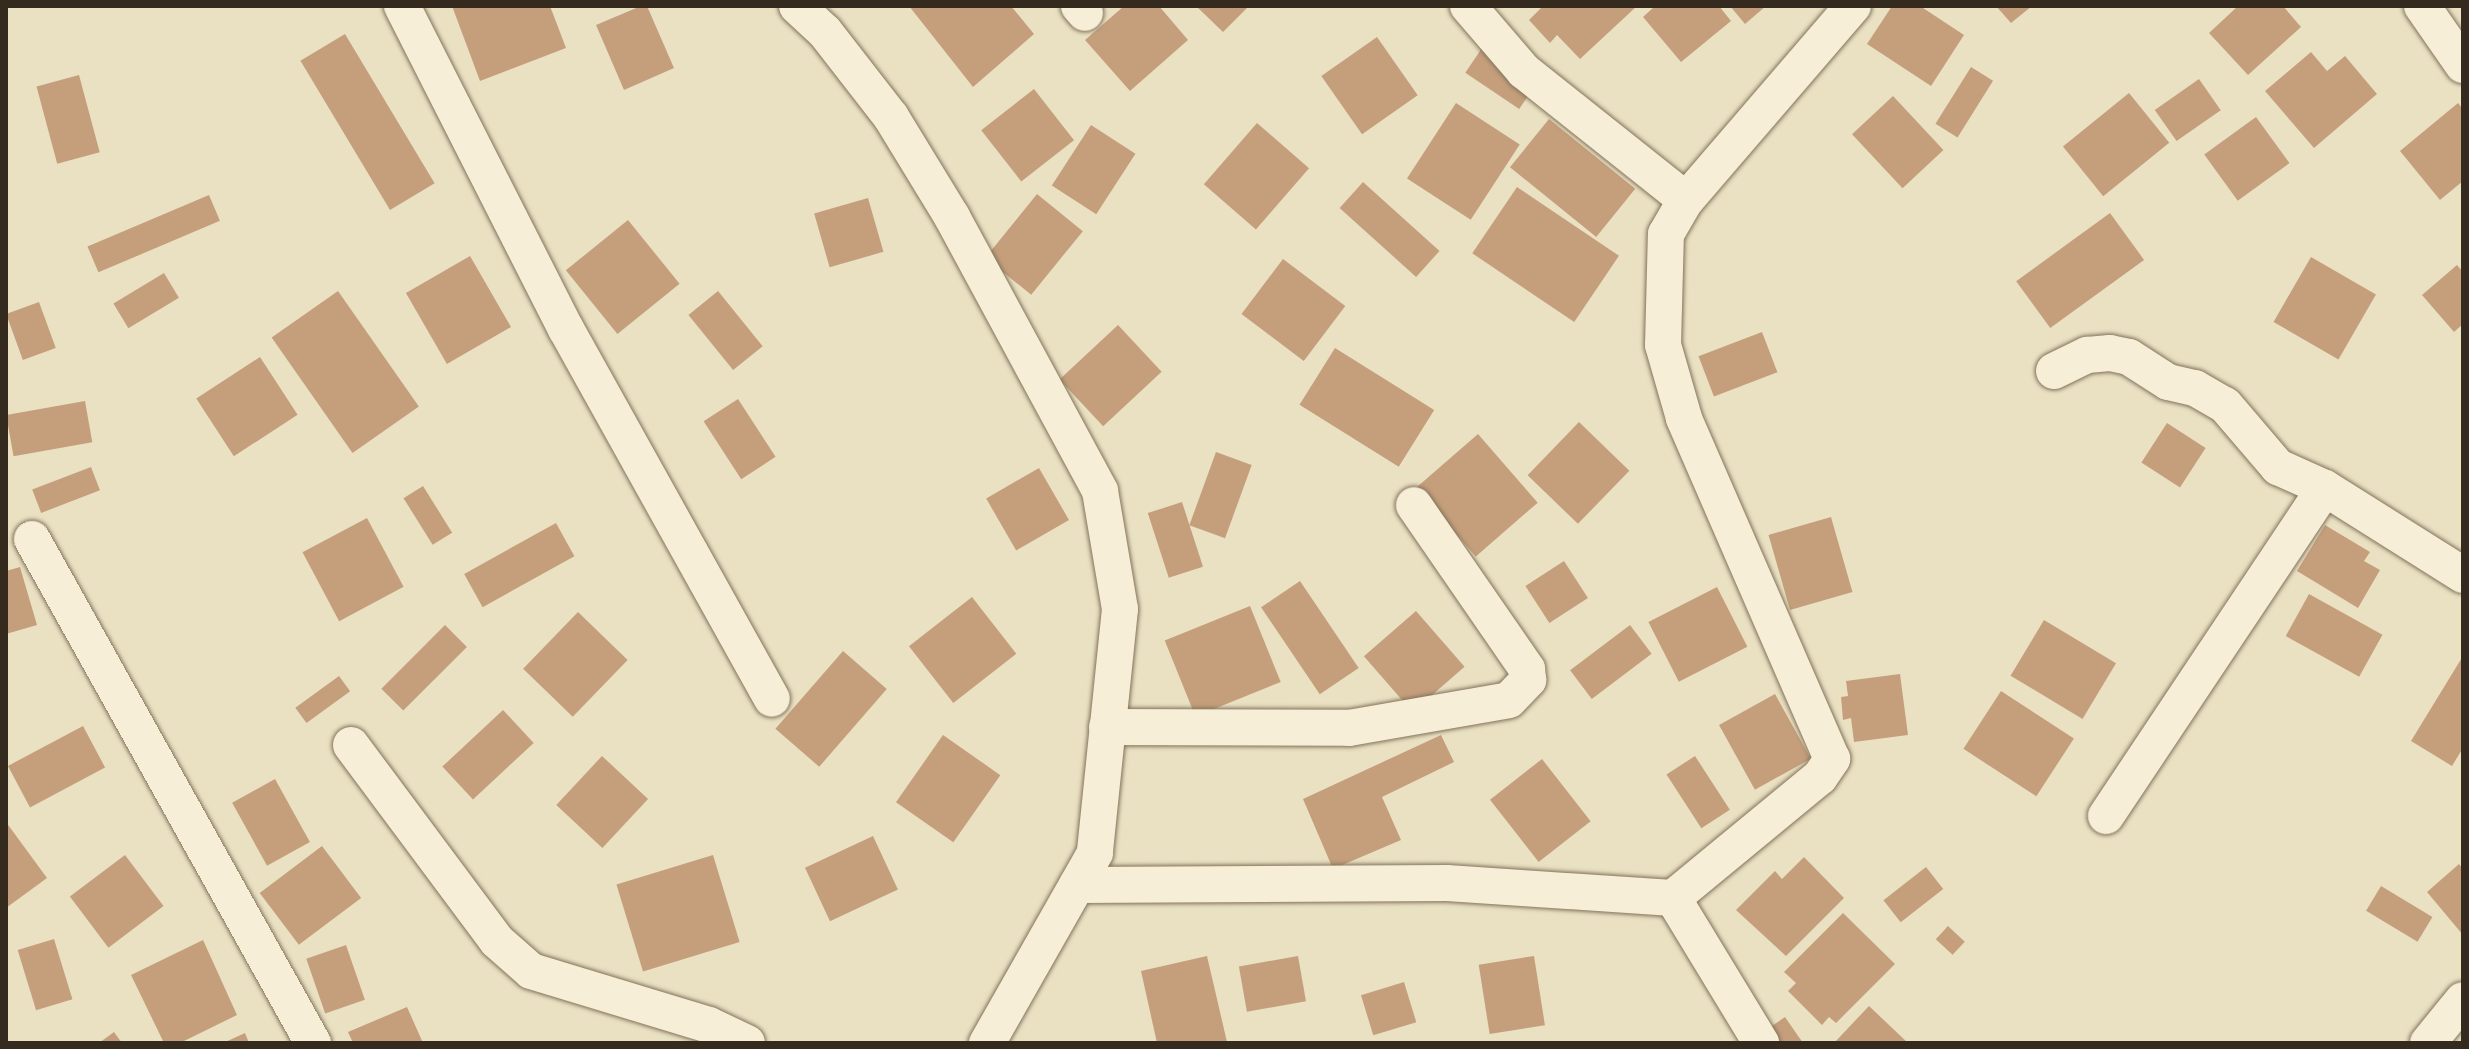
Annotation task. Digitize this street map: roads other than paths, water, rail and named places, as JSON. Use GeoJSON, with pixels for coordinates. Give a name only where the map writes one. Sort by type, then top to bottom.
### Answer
{"type":"FeatureCollection","features":[{"type":"Feature","properties":{"kind":"street"},"geometry":{"type":"LineString","coordinates":[[402,6],[566,329],[772,699]]}},
{"type":"Feature","properties":{"kind":"street"},"geometry":{"type":"LineString","coordinates":[[797,6],[825,32],[891,117],[952,217],[1100,491],[1120,609],[1095,853],[987,1043]]}},
{"type":"Feature","properties":{"kind":"street"},"geometry":{"type":"LineString","coordinates":[[1468,6],[1524,71],[1686,200]]}},
{"type":"Feature","properties":{"kind":"street"},"geometry":{"type":"LineString","coordinates":[[1077,885],[1447,883],[1673,898],[1820,777],[1832,759],[1684,418],[1663,345],[1666,234],[1686,200],[1853,6]]}},
{"type":"Feature","properties":{"kind":"street"},"geometry":{"type":"LineString","coordinates":[[2422,6],[2463,65]]}},
{"type":"Feature","properties":{"kind":"street"},"geometry":{"type":"LineString","coordinates":[[2054,371],[2087,355],[2129,357],[2148,372],[2225,405],[2278,467],[2325,488],[2463,575]]}},
{"type":"Feature","properties":{"kind":"street"},"geometry":{"type":"LineString","coordinates":[[2106,816],[2325,488]]}},
{"type":"Feature","properties":{"kind":"street"},"geometry":{"type":"LineString","coordinates":[[1107,727],[1349,728],[1509,700],[1523,689],[1527,669],[1414,505]]}},
{"type":"Feature","properties":{"kind":"street"},"geometry":{"type":"LineString","coordinates":[[32,539],[313,1043]]}},
{"type":"Feature","properties":{"kind":"street"},"geometry":{"type":"LineString","coordinates":[[351,745],[497,941],[531,971],[709,1025],[747,1043]]}},
{"type":"Feature","properties":{"kind":"street"},"geometry":{"type":"LineString","coordinates":[[1673,898],[1761,1043]]}},
{"type":"Feature","properties":{"kind":"street"},"geometry":{"type":"LineString","coordinates":[[2428,1043],[2463,1000]]}}]}
